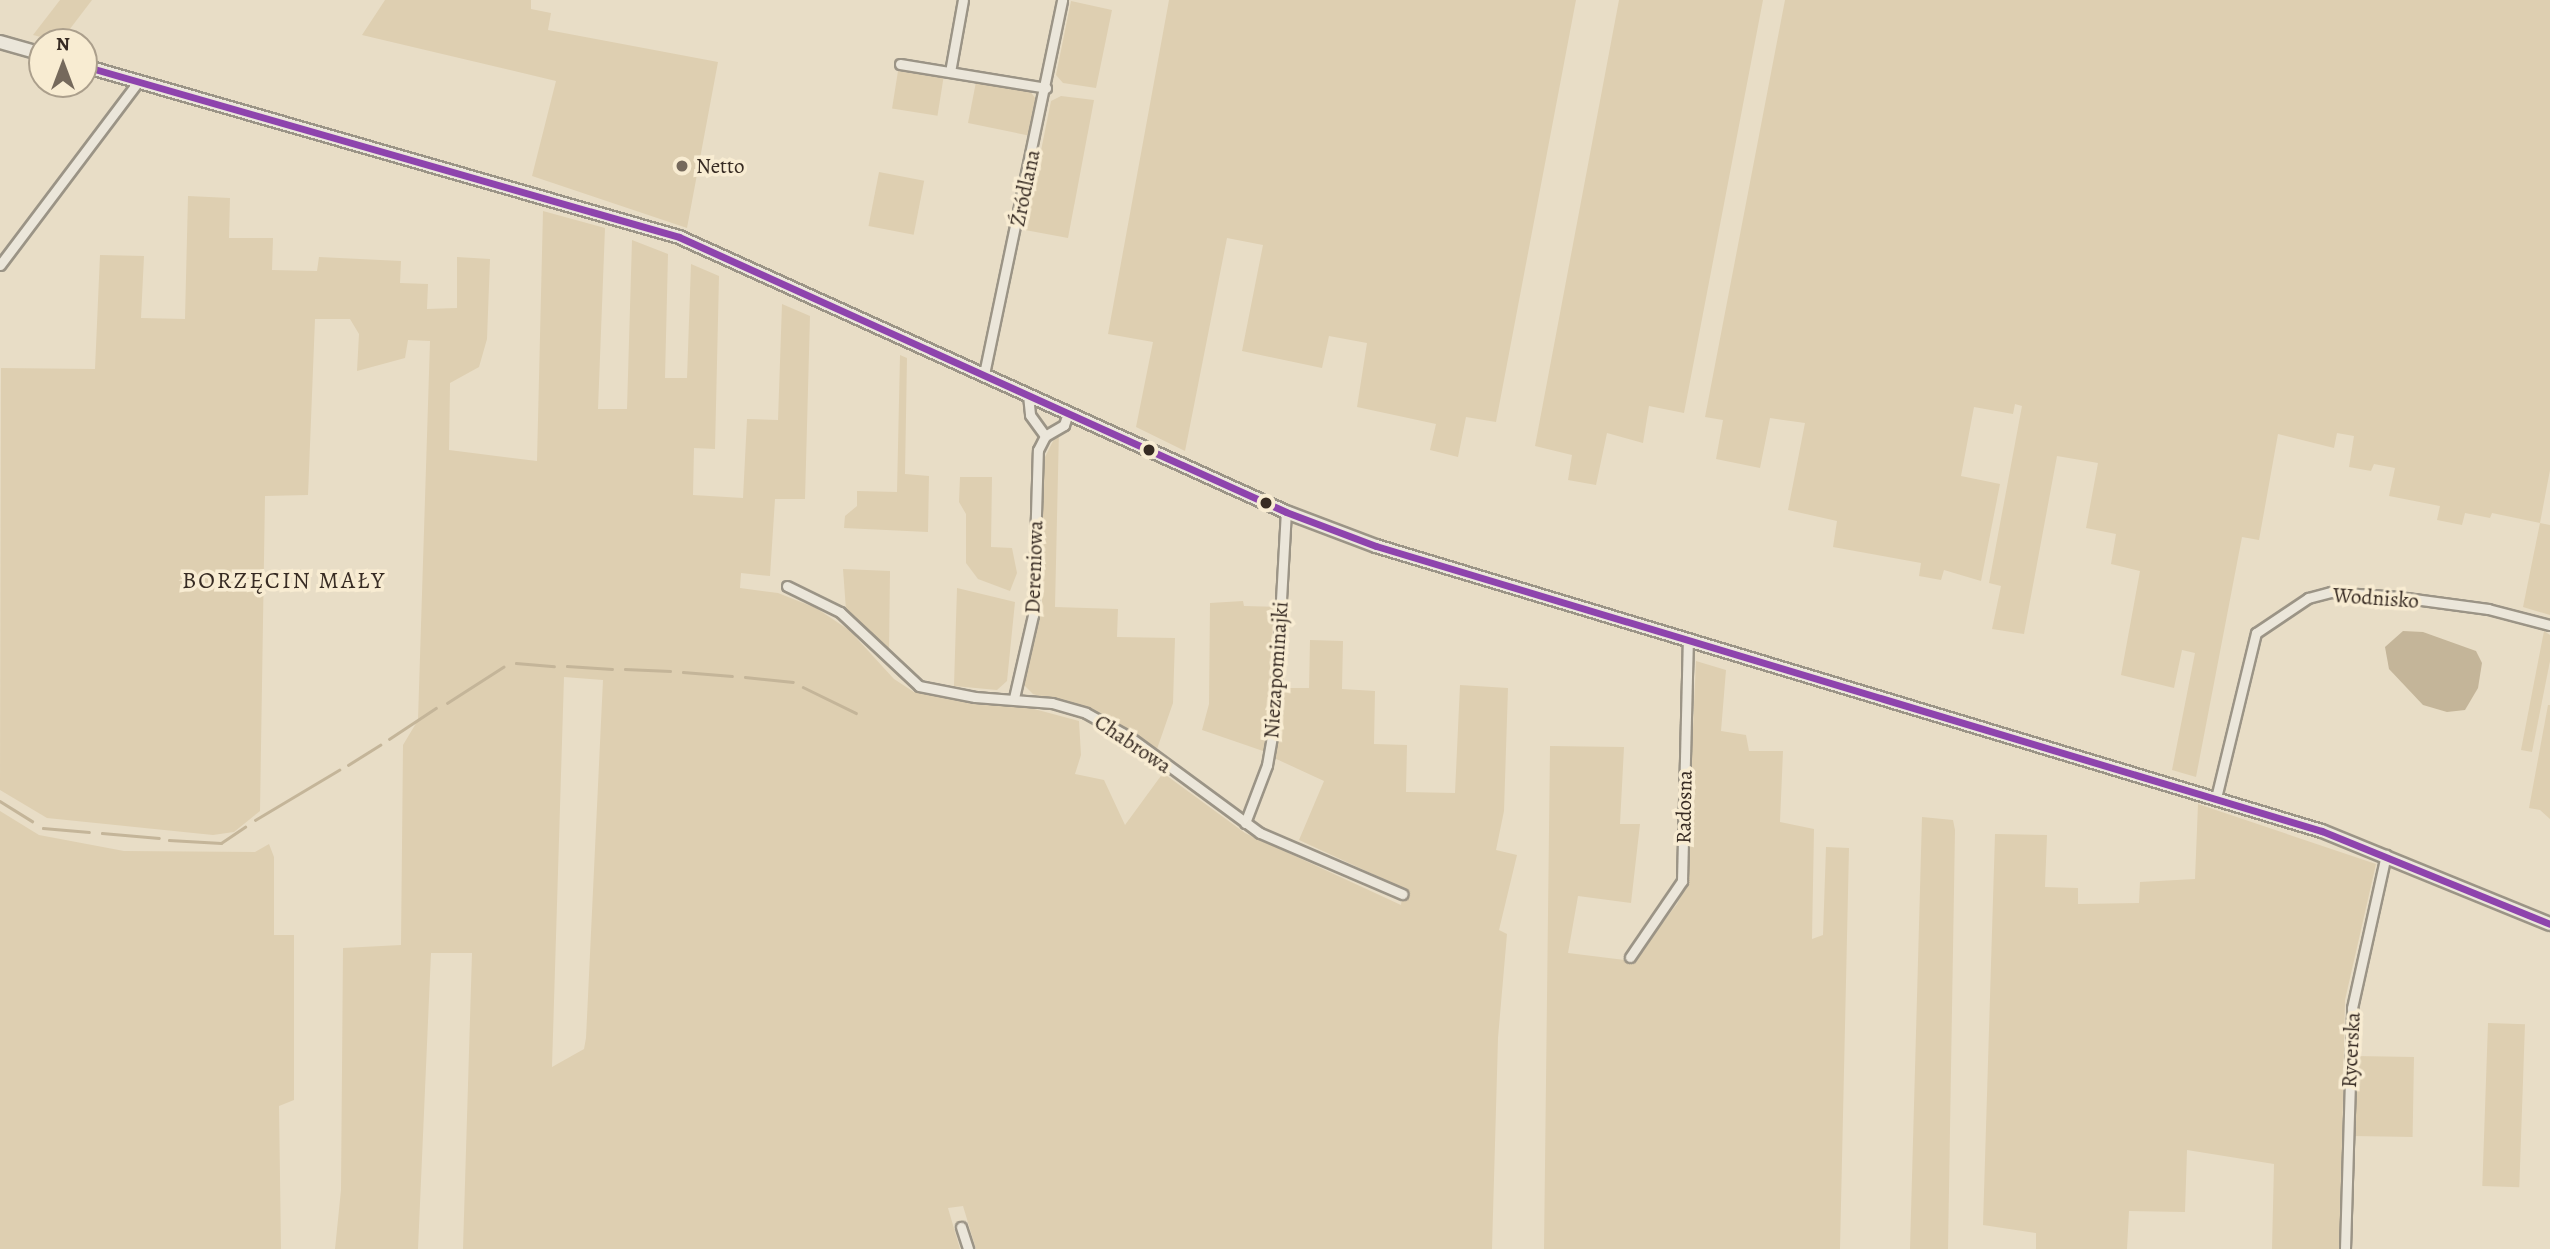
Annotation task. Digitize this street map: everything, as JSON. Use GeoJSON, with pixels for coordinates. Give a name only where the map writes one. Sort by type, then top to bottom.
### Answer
{"type":"FeatureCollection","features":[{"type":"Feature","properties":{"kind":"main road"},"geometry":{"type":"LineString","coordinates":[[0,42],[28,50]]}},
{"type":"Feature","properties":{"kind":"main road"},"geometry":{"type":"LineString","coordinates":[[98,70],[678,237],[1286,512],[1376,545],[1688,641],[2216,798],[2386,855],[2550,924]]}},
{"type":"Feature","properties":{"kind":"street"},"geometry":{"type":"LineString","coordinates":[[950,72],[963,0]]}},
{"type":"Feature","properties":{"kind":"street","name":"Źródlana"},"geometry":{"type":"LineString","coordinates":[[984,374],[1046,88],[1062,0]]}},
{"type":"Feature","properties":{"kind":"street"},"geometry":{"type":"LineString","coordinates":[[900,64],[1046,88]]}},
{"type":"Feature","properties":{"kind":"street"},"geometry":{"type":"LineString","coordinates":[[0,265],[124,106],[138,82]]}},
{"type":"Feature","properties":{"kind":"street"},"geometry":{"type":"LineString","coordinates":[[1028,395],[1030,415],[1045,436],[1063,425],[1068,414]]}},
{"type":"Feature","properties":{"kind":"street","name":"Dereniowa"},"geometry":{"type":"LineString","coordinates":[[1014,698],[1033,615],[1038,450],[1045,436]]}},
{"type":"Feature","properties":{"kind":"street","name":"Niezapominajki"},"geometry":{"type":"LineString","coordinates":[[1245,823],[1267,765],[1274,725],[1286,512]]}},
{"type":"Feature","properties":{"kind":"street","name":"Chabrowa"},"geometry":{"type":"LineString","coordinates":[[788,586],[841,612],[919,686],[975,697],[1052,703],[1110,724],[1245,823],[1402,894]]}},
{"type":"Feature","properties":{"kind":"street","name":"Wodnisko"},"geometry":{"type":"LineString","coordinates":[[2216,798],[2256,633],[2308,598],[2332,593],[2399,597],[2488,609],[2550,625]]}},
{"type":"Feature","properties":{"kind":"street","name":"Radosna"},"geometry":{"type":"LineString","coordinates":[[1630,957],[1682,881],[1688,641]]}},
{"type":"Feature","properties":{"kind":"street","name":"Rycerska"},"geometry":{"type":"LineString","coordinates":[[2345,1249],[2352,1008],[2386,855]]}},
{"type":"Feature","properties":{"kind":"street"},"geometry":{"type":"LineString","coordinates":[[961,1227],[968,1249]]}},
{"type":"Feature","properties":{"kind":"shaded area"},"geometry":{"type":"Polygon","coordinates":[[[60,0],[92,0],[71,28],[38,28],[60,0]]]}},
{"type":"Feature","properties":{"kind":"shaded area"},"geometry":{"type":"Polygon","coordinates":[[[385,0],[531,0],[531,9],[551,13],[548,30],[718,62],[687,228],[532,176],[556,81],[362,35],[385,0]]]}},
{"type":"Feature","properties":{"kind":"shaded area"},"geometry":{"type":"Polygon","coordinates":[[[1169,0],[1576,0],[1496,422],[1466,417],[1458,457],[1430,450],[1436,424],[1357,407],[1367,343],[1329,336],[1322,368],[1242,351],[1263,245],[1227,238],[1185,451],[1136,427],[1153,342],[1108,334],[1169,0]]]}},
{"type":"Feature","properties":{"kind":"shaded area"},"geometry":{"type":"Polygon","coordinates":[[[1619,0],[1763,0],[1684,413],[1649,406],[1643,443],[1607,433],[1596,485],[1568,480],[1572,455],[1535,446],[1619,0]]]}},
{"type":"Feature","properties":{"kind":"shaded area"},"geometry":{"type":"Polygon","coordinates":[[[1785,0],[2550,0],[2550,470],[2540,523],[2492,513],[2490,518],[2465,513],[2462,525],[2437,520],[2440,506],[2389,496],[2395,468],[2374,464],[2371,471],[2349,467],[2354,436],[2337,433],[2334,448],[2278,434],[2259,540],[2242,537],[2196,777],[2172,770],[2195,653],[2182,650],[2174,688],[2121,675],[2140,571],[2111,564],[2116,534],[2086,528],[2098,463],[2057,456],[2024,634],[1992,629],[2001,586],[1989,583],[2022,406],[2015,404],[2013,414],[1974,407],[1961,476],[2000,484],[1981,581],[1944,570],[1941,580],[1919,576],[1921,563],[1833,547],[1837,521],[1788,510],[1805,423],[1770,418],[1760,468],[1716,459],[1723,420],[1705,417],[1785,0]]]}},
{"type":"Feature","properties":{"kind":"shaded area"},"geometry":{"type":"Polygon","coordinates":[[[1071,1],[1112,10],[1096,88],[1063,83],[1056,75],[1071,1]]]}},
{"type":"Feature","properties":{"kind":"shaded area"},"geometry":{"type":"Polygon","coordinates":[[[898,71],[943,78],[937,116],[892,109],[898,71]]]}},
{"type":"Feature","properties":{"kind":"shaded area"},"geometry":{"type":"Polygon","coordinates":[[[976,82],[1030,91],[1038,102],[1031,136],[968,123],[976,82]]]}},
{"type":"Feature","properties":{"kind":"shaded area"},"geometry":{"type":"Polygon","coordinates":[[[1061,96],[1094,100],[1068,238],[1025,230],[1051,101],[1061,96]]]}},
{"type":"Feature","properties":{"kind":"shaded area"},"geometry":{"type":"Polygon","coordinates":[[[879,172],[924,181],[914,235],[869,226],[879,172]]]}},
{"type":"Feature","properties":{"kind":"shaded area"},"geometry":{"type":"Polygon","coordinates":[[[188,196],[230,198],[229,238],[273,238],[272,270],[317,271],[319,257],[401,261],[400,283],[428,284],[427,309],[457,308],[457,257],[490,259],[487,339],[479,367],[450,383],[449,450],[537,461],[543,211],[605,228],[598,409],[627,409],[632,240],[668,254],[665,378],[687,378],[691,264],[719,276],[715,449],[694,448],[693,495],[743,498],[747,419],[778,420],[782,304],[810,316],[805,499],[775,499],[770,576],[741,573],[740,588],[778,593],[816,608],[849,630],[894,679],[914,692],[1023,706],[1079,721],[1081,755],[1075,774],[1104,780],[1125,825],[1163,773],[1245,833],[1401,905],[1403,888],[1299,840],[1324,781],[1272,757],[1281,688],[1309,688],[1310,640],[1343,641],[1342,689],[1375,691],[1374,744],[1407,745],[1406,792],[1455,793],[1460,685],[1508,688],[1504,811],[1496,850],[1517,855],[1499,930],[1507,934],[1498,1038],[1492,1249],[976,1249],[963,1206],[948,1208],[960,1249],[463,1249],[472,953],[431,953],[418,1249],[335,1249],[341,1190],[343,948],[401,945],[403,745],[418,720],[430,341],[408,340],[405,358],[357,371],[359,334],[350,319],[315,319],[308,495],[265,496],[260,811],[234,832],[213,835],[47,818],[0,790],[1,368],[95,369],[100,255],[144,256],[141,318],[185,319],[188,196]],[[564,677],[552,1067],[584,1049],[586,1038],[603,680],[564,677]]]}},
{"type":"Feature","properties":{"kind":"shaded area"},"geometry":{"type":"Polygon","coordinates":[[[900,355],[907,358],[905,474],[929,476],[928,532],[844,528],[845,516],[857,506],[857,491],[897,492],[900,355]]]}},
{"type":"Feature","properties":{"kind":"shaded area"},"geometry":{"type":"Polygon","coordinates":[[[1059,429],[1055,607],[1118,609],[1117,637],[1175,638],[1173,703],[1157,749],[1110,718],[1033,694],[1024,685],[1042,607],[1043,461],[1059,429]]]}},
{"type":"Feature","properties":{"kind":"shaded area"},"geometry":{"type":"Polygon","coordinates":[[[960,477],[992,477],[991,547],[1012,548],[1017,573],[1010,591],[978,579],[966,563],[966,514],[959,502],[960,477]]]}},
{"type":"Feature","properties":{"kind":"shaded area"},"geometry":{"type":"Polygon","coordinates":[[[2540,523],[2550,525],[2550,615],[2523,607],[2540,523]]]}},
{"type":"Feature","properties":{"kind":"shaded area"},"geometry":{"type":"Polygon","coordinates":[[[843,569],[890,571],[889,650],[846,610],[843,569]]]}},
{"type":"Feature","properties":{"kind":"shaded area"},"geometry":{"type":"Polygon","coordinates":[[[957,588],[1015,602],[1007,681],[997,690],[954,686],[957,588]]]}},
{"type":"Feature","properties":{"kind":"shaded area"},"geometry":{"type":"Polygon","coordinates":[[[1243,601],[1244,606],[1278,607],[1266,752],[1202,730],[1209,704],[1210,603],[1243,601]]]}},
{"type":"Feature","properties":{"kind":"shaded area"},"geometry":{"type":"Polygon","coordinates":[[[2403,631],[2423,632],[2476,651],[2482,663],[2478,688],[2465,710],[2447,712],[2423,705],[2389,669],[2385,647],[2403,631]]]}},
{"type":"Feature","properties":{"kind":"shaded area"},"geometry":{"type":"Polygon","coordinates":[[[2544,631],[2550,635],[2550,661],[2532,752],[2521,750],[2544,631]]]}},
{"type":"Feature","properties":{"kind":"shaded area"},"geometry":{"type":"Polygon","coordinates":[[[1696,661],[1726,670],[1721,731],[1746,735],[1749,751],[1783,751],[1780,822],[1814,829],[1812,939],[1823,935],[1826,847],[1849,848],[1840,1249],[1544,1249],[1550,746],[1624,747],[1620,824],[1640,824],[1631,903],[1578,896],[1568,953],[1633,961],[1677,904],[1686,886],[1696,661]]]}},
{"type":"Feature","properties":{"kind":"shaded area"},"geometry":{"type":"Polygon","coordinates":[[[2548,705],[2550,819],[2540,810],[2529,808],[2548,705]]]}},
{"type":"Feature","properties":{"kind":"shaded area"},"geometry":{"type":"Polygon","coordinates":[[[2198,804],[2376,864],[2345,1000],[2340,1249],[2272,1249],[2274,1164],[2187,1150],[2185,1212],[2129,1211],[2127,1249],[2036,1249],[2036,1233],[1983,1225],[1995,834],[2047,835],[2045,887],[2078,888],[2078,904],[2139,903],[2140,882],[2195,879],[2198,804]]]}},
{"type":"Feature","properties":{"kind":"shaded area"},"geometry":{"type":"Polygon","coordinates":[[[0,811],[39,835],[124,851],[255,852],[269,844],[274,857],[274,935],[294,935],[294,1100],[279,1106],[281,1249],[0,1249],[0,811]]]}},
{"type":"Feature","properties":{"kind":"shaded area"},"geometry":{"type":"Polygon","coordinates":[[[1922,817],[1953,820],[1955,830],[1948,1249],[1910,1249],[1922,817]]]}},
{"type":"Feature","properties":{"kind":"shaded area"},"geometry":{"type":"Polygon","coordinates":[[[2488,1023],[2525,1024],[2519,1187],[2482,1186],[2488,1023]]]}},
{"type":"Feature","properties":{"kind":"shaded area"},"geometry":{"type":"Polygon","coordinates":[[[2355,1056],[2414,1057],[2413,1137],[2354,1136],[2355,1056]]]}},
{"type":"Feature","properties":{"kind":"waterway"},"geometry":{"type":"LineString","coordinates":[[516,663],[554,666]]}},
{"type":"Feature","properties":{"kind":"waterway"},"geometry":{"type":"LineString","coordinates":[[567,666],[612,669]]}},
{"type":"Feature","properties":{"kind":"waterway"},"geometry":{"type":"LineString","coordinates":[[447,703],[503,667]]}},
{"type":"Feature","properties":{"kind":"waterway"},"geometry":{"type":"LineString","coordinates":[[625,669],[670,671]]}},
{"type":"Feature","properties":{"kind":"waterway"},"geometry":{"type":"LineString","coordinates":[[683,672],[732,676]]}},
{"type":"Feature","properties":{"kind":"waterway"},"geometry":{"type":"LineString","coordinates":[[745,677],[793,682]]}},
{"type":"Feature","properties":{"kind":"waterway"},"geometry":{"type":"LineString","coordinates":[[803,687],[856,713]]}},
{"type":"Feature","properties":{"kind":"waterway"},"geometry":{"type":"LineString","coordinates":[[389,739],[436,708]]}},
{"type":"Feature","properties":{"kind":"waterway"},"geometry":{"type":"LineString","coordinates":[[348,765],[380,745]]}},
{"type":"Feature","properties":{"kind":"waterway"},"geometry":{"type":"LineString","coordinates":[[255,820],[339,770]]}},
{"type":"Feature","properties":{"kind":"waterway"},"geometry":{"type":"LineString","coordinates":[[0,801],[32,821]]}},
{"type":"Feature","properties":{"kind":"waterway"},"geometry":{"type":"LineString","coordinates":[[169,840],[221,843],[245,827]]}},
{"type":"Feature","properties":{"kind":"waterway"},"geometry":{"type":"LineString","coordinates":[[43,828],[89,832]]}},
{"type":"Feature","properties":{"kind":"waterway"},"geometry":{"type":"LineString","coordinates":[[102,833],[159,838]]}},
{"type":"Feature","properties":{"kind":"transit line"},"geometry":{"type":"LineString","coordinates":[[98,70],[679,237],[1286,512],[1376,546],[2322,831],[2550,924]]}},
{"type":"Feature","properties":{"kind":"place","name":"Netto"},"geometry":{"type":"Point","coordinates":[682,166]}},
{"type":"Feature","properties":{"kind":"district","name":"BORZĘCIN MAŁY"},"geometry":{"type":"Point","coordinates":[284,581]}}]}
